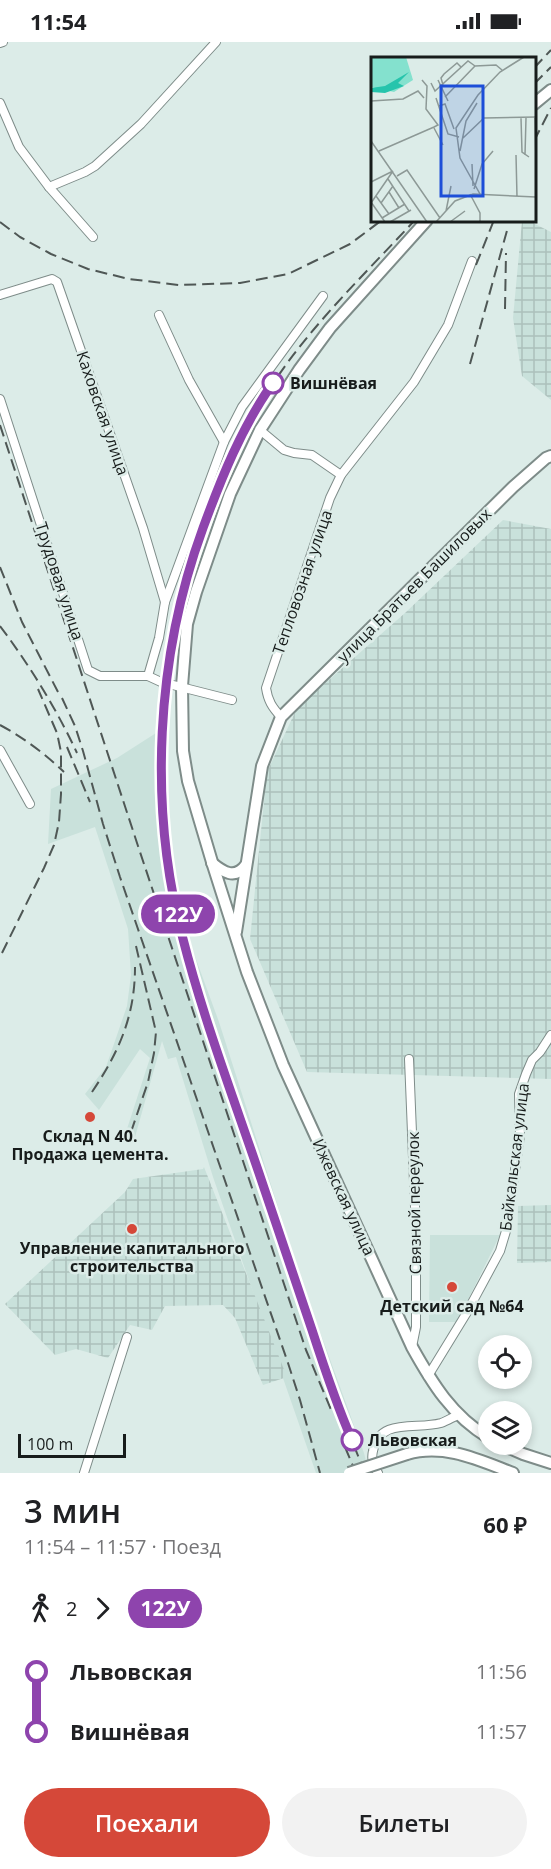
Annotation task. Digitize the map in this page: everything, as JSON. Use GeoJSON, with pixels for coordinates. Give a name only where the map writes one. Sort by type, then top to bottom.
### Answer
{"type":"FeatureCollection","features":[{"type":"Feature","properties":{"kind":"street"},"geometry":{"type":"LineString","coordinates":[[49,187],[95,166],[141,124],[216,42]]}},
{"type":"Feature","properties":{"kind":"street"},"geometry":{"type":"LineString","coordinates":[[536,102],[551,90]]}},
{"type":"Feature","properties":{"kind":"street"},"geometry":{"type":"LineString","coordinates":[[0,103],[19,147],[49,187],[93,237]]}},
{"type":"Feature","properties":{"kind":"street","name":"Ижевская улица"},"geometry":{"type":"LineString","coordinates":[[425,222],[330,328],[298,370],[260,430],[230,494],[196,591],[187,624],[182,686],[182,725],[184,762],[197,814],[258,1000],[283,1065],[412,1347],[428,1377],[458,1415],[478,1430]]}},
{"type":"Feature","properties":{"kind":"street","name":"Тепловозная улица"},"geometry":{"type":"LineString","coordinates":[[281,717],[271,706],[266,688],[330,498],[341,475],[414,382],[448,326],[472,261]]}},
{"type":"Feature","properties":{"kind":"street","name":"Каховская улица"},"geometry":{"type":"LineString","coordinates":[[0,295],[52,279],[57,282],[143,528],[165,602]]}},
{"type":"Feature","properties":{"kind":"street"},"geometry":{"type":"LineString","coordinates":[[148,676],[159,638],[165,602],[224,442],[242,407],[323,296]]}},
{"type":"Feature","properties":{"kind":"street"},"geometry":{"type":"LineString","coordinates":[[159,315],[189,380],[224,442]]}},
{"type":"Feature","properties":{"kind":"street","name":"Трудовая улица"},"geometry":{"type":"LineString","coordinates":[[0,399],[88,670],[100,676],[148,676],[161,682],[232,700]]}},
{"type":"Feature","properties":{"kind":"street"},"geometry":{"type":"LineString","coordinates":[[260,430],[284,450],[312,455],[341,475]]}},
{"type":"Feature","properties":{"kind":"street","name":"улица Братьев Башиловых"},"geometry":{"type":"LineString","coordinates":[[281,717],[513,487],[551,456]]}},
{"type":"Feature","properties":{"kind":"street"},"geometry":{"type":"LineString","coordinates":[[236,934],[262,766],[281,717]]}},
{"type":"Feature","properties":{"kind":"street"},"geometry":{"type":"LineString","coordinates":[[0,750],[30,804]]}},
{"type":"Feature","properties":{"kind":"street"},"geometry":{"type":"LineString","coordinates":[[212,862],[220,870],[230,874],[239,872],[246,866]]}},
{"type":"Feature","properties":{"kind":"street","name":"Байкальская улица"},"geometry":{"type":"LineString","coordinates":[[428,1377],[500,1251],[506,1231],[520,1136],[519,1094],[532,1060],[551,1035]]}},
{"type":"Feature","properties":{"kind":"street","name":"Связной переулок"},"geometry":{"type":"LineString","coordinates":[[409,1059],[416,1231],[416,1327],[412,1347]]}},
{"type":"Feature","properties":{"kind":"street"},"geometry":{"type":"LineString","coordinates":[[84,1473],[127,1337]]}},
{"type":"Feature","properties":{"kind":"street"},"geometry":{"type":"LineString","coordinates":[[378,1473],[372,1459],[376,1439],[384,1433],[403,1426],[441,1423],[458,1415]]}},
{"type":"Feature","properties":{"kind":"street"},"geometry":{"type":"LineString","coordinates":[[349,1473],[407,1454],[430,1450],[450,1451],[513,1473]]}},
{"type":"Feature","properties":{"kind":"street"},"geometry":{"type":"LineString","coordinates":[[526,1455],[551,1463]]}},
{"type":"Feature","properties":{"kind":"shaded area"},"geometry":{"type":"Polygon","coordinates":[[[522,222],[531,222],[551,232],[551,400],[522,376],[513,318],[522,222]]]}},
{"type":"Feature","properties":{"kind":"shaded area"},"geometry":{"type":"Polygon","coordinates":[[[503,520],[551,529],[551,1079],[307,1072],[250,939],[267,772],[297,708],[405,613],[503,520]]]}},
{"type":"Feature","properties":{"kind":"shaded area"},"geometry":{"type":"Polygon","coordinates":[[[167,726],[166,750],[172,869],[193,951],[219,1022],[303,1285],[364,1453],[369,1473],[316,1473],[213,1177],[176,1057],[168,1059],[162,1041],[135,1137],[125,1135],[150,1058],[140,1049],[99,1110],[85,1094],[106,1067],[127,1006],[131,975],[128,929],[95,827],[48,844],[51,789],[117,758],[167,726]]]}},
{"type":"Feature","properties":{"kind":"shaded area"},"geometry":{"type":"Polygon","coordinates":[[[204,1167],[287,1377],[263,1385],[235,1318],[223,1305],[165,1306],[152,1330],[130,1325],[108,1358],[76,1349],[55,1355],[5,1304],[125,1192],[133,1179],[203,1169],[204,1167]]]}},
{"type":"Feature","properties":{"kind":"shaded area"},"geometry":{"type":"Polygon","coordinates":[[[551,1205],[551,1262],[517,1263],[518,1206],[551,1205]]]}},
{"type":"Feature","properties":{"kind":"shaded area","name":"Детский сад №64"},"geometry":{"type":"Polygon","coordinates":[[[430,1235],[500,1235],[457,1322],[429,1322],[430,1235]]]}},
{"type":"Feature","properties":{"kind":"railway"},"geometry":{"type":"LineString","coordinates":[[536,66],[551,50]]}},
{"type":"Feature","properties":{"kind":"railway"},"geometry":{"type":"LineString","coordinates":[[536,82],[551,67]]}},
{"type":"Feature","properties":{"kind":"railway"},"geometry":{"type":"LineString","coordinates":[[536,137],[551,108]]}},
{"type":"Feature","properties":{"kind":"railway"},"geometry":{"type":"LineString","coordinates":[[0,222],[20,237],[51,254],[88,269],[129,279],[179,285],[240,283],[288,274],[350,244],[379,222]]}},
{"type":"Feature","properties":{"kind":"railway"},"geometry":{"type":"LineString","coordinates":[[365,1473],[326,1371],[197,988],[186,949],[173,890],[164,829],[161,773],[163,716],[170,658],[182,600],[198,543],[218,488],[242,436],[270,388],[302,343],[413,222]]}},
{"type":"Feature","properties":{"kind":"railway"},"geometry":{"type":"LineString","coordinates":[[476,265],[493,222]]}},
{"type":"Feature","properties":{"kind":"railway"},"geometry":{"type":"LineString","coordinates":[[470,364],[508,227]]}},
{"type":"Feature","properties":{"kind":"railway"},"geometry":{"type":"LineString","coordinates":[[505,309],[506,253]]}},
{"type":"Feature","properties":{"kind":"railway"},"geometry":{"type":"LineString","coordinates":[[0,425],[306,1350],[332,1412]]}},
{"type":"Feature","properties":{"kind":"railway"},"geometry":{"type":"LineString","coordinates":[[0,567],[22,622],[59,694]]}},
{"type":"Feature","properties":{"kind":"railway"},"geometry":{"type":"LineString","coordinates":[[0,626],[42,688],[77,753]]}},
{"type":"Feature","properties":{"kind":"railway"},"geometry":{"type":"LineString","coordinates":[[2,953],[44,868],[54,845],[59,822],[61,752],[57,733],[38,689]]}},
{"type":"Feature","properties":{"kind":"railway"},"geometry":{"type":"LineString","coordinates":[[62,698],[75,726],[120,877],[288,1363],[320,1473]]}},
{"type":"Feature","properties":{"kind":"railway"},"geometry":{"type":"LineString","coordinates":[[0,725],[34,746],[64,772]]}},
{"type":"Feature","properties":{"kind":"railway"},"geometry":{"type":"LineString","coordinates":[[67,747],[90,802]]}},
{"type":"Feature","properties":{"kind":"railway"},"geometry":{"type":"LineString","coordinates":[[131,1132],[148,1082],[156,1032],[136,946]]}},
{"type":"Feature","properties":{"kind":"railway"},"geometry":{"type":"LineString","coordinates":[[92,1092],[124,1033],[132,1002],[135,967]]}},
{"type":"Feature","properties":{"kind":"railway"},"geometry":{"type":"LineString","coordinates":[[345,1447],[356,1473]]}},
{"type":"Feature","properties":{"kind":"train","name":"122У"},"geometry":{"type":"LineString","coordinates":[[273,383],[253,417],[216,492],[188,574],[175,631],[162,729],[161,793],[169,871],[182,937],[197,988],[326,1371],[352,1440]]}},
{"type":"Feature","properties":{"kind":"place","name":"Вишнёвая"},"geometry":{"type":"Point","coordinates":[273,383]}},
{"type":"Feature","properties":{"kind":"place","name":"Склад N 40. Продажа цемента."},"geometry":{"type":"Point","coordinates":[90,1117]}},
{"type":"Feature","properties":{"kind":"place","name":"Управление капитального строительства"},"geometry":{"type":"Point","coordinates":[132,1229]}},
{"type":"Feature","properties":{"kind":"place","name":"Детский сад №64"},"geometry":{"type":"Point","coordinates":[452,1287]}},
{"type":"Feature","properties":{"kind":"place","name":"Львовская"},"geometry":{"type":"Point","coordinates":[352,1440]}}]}
